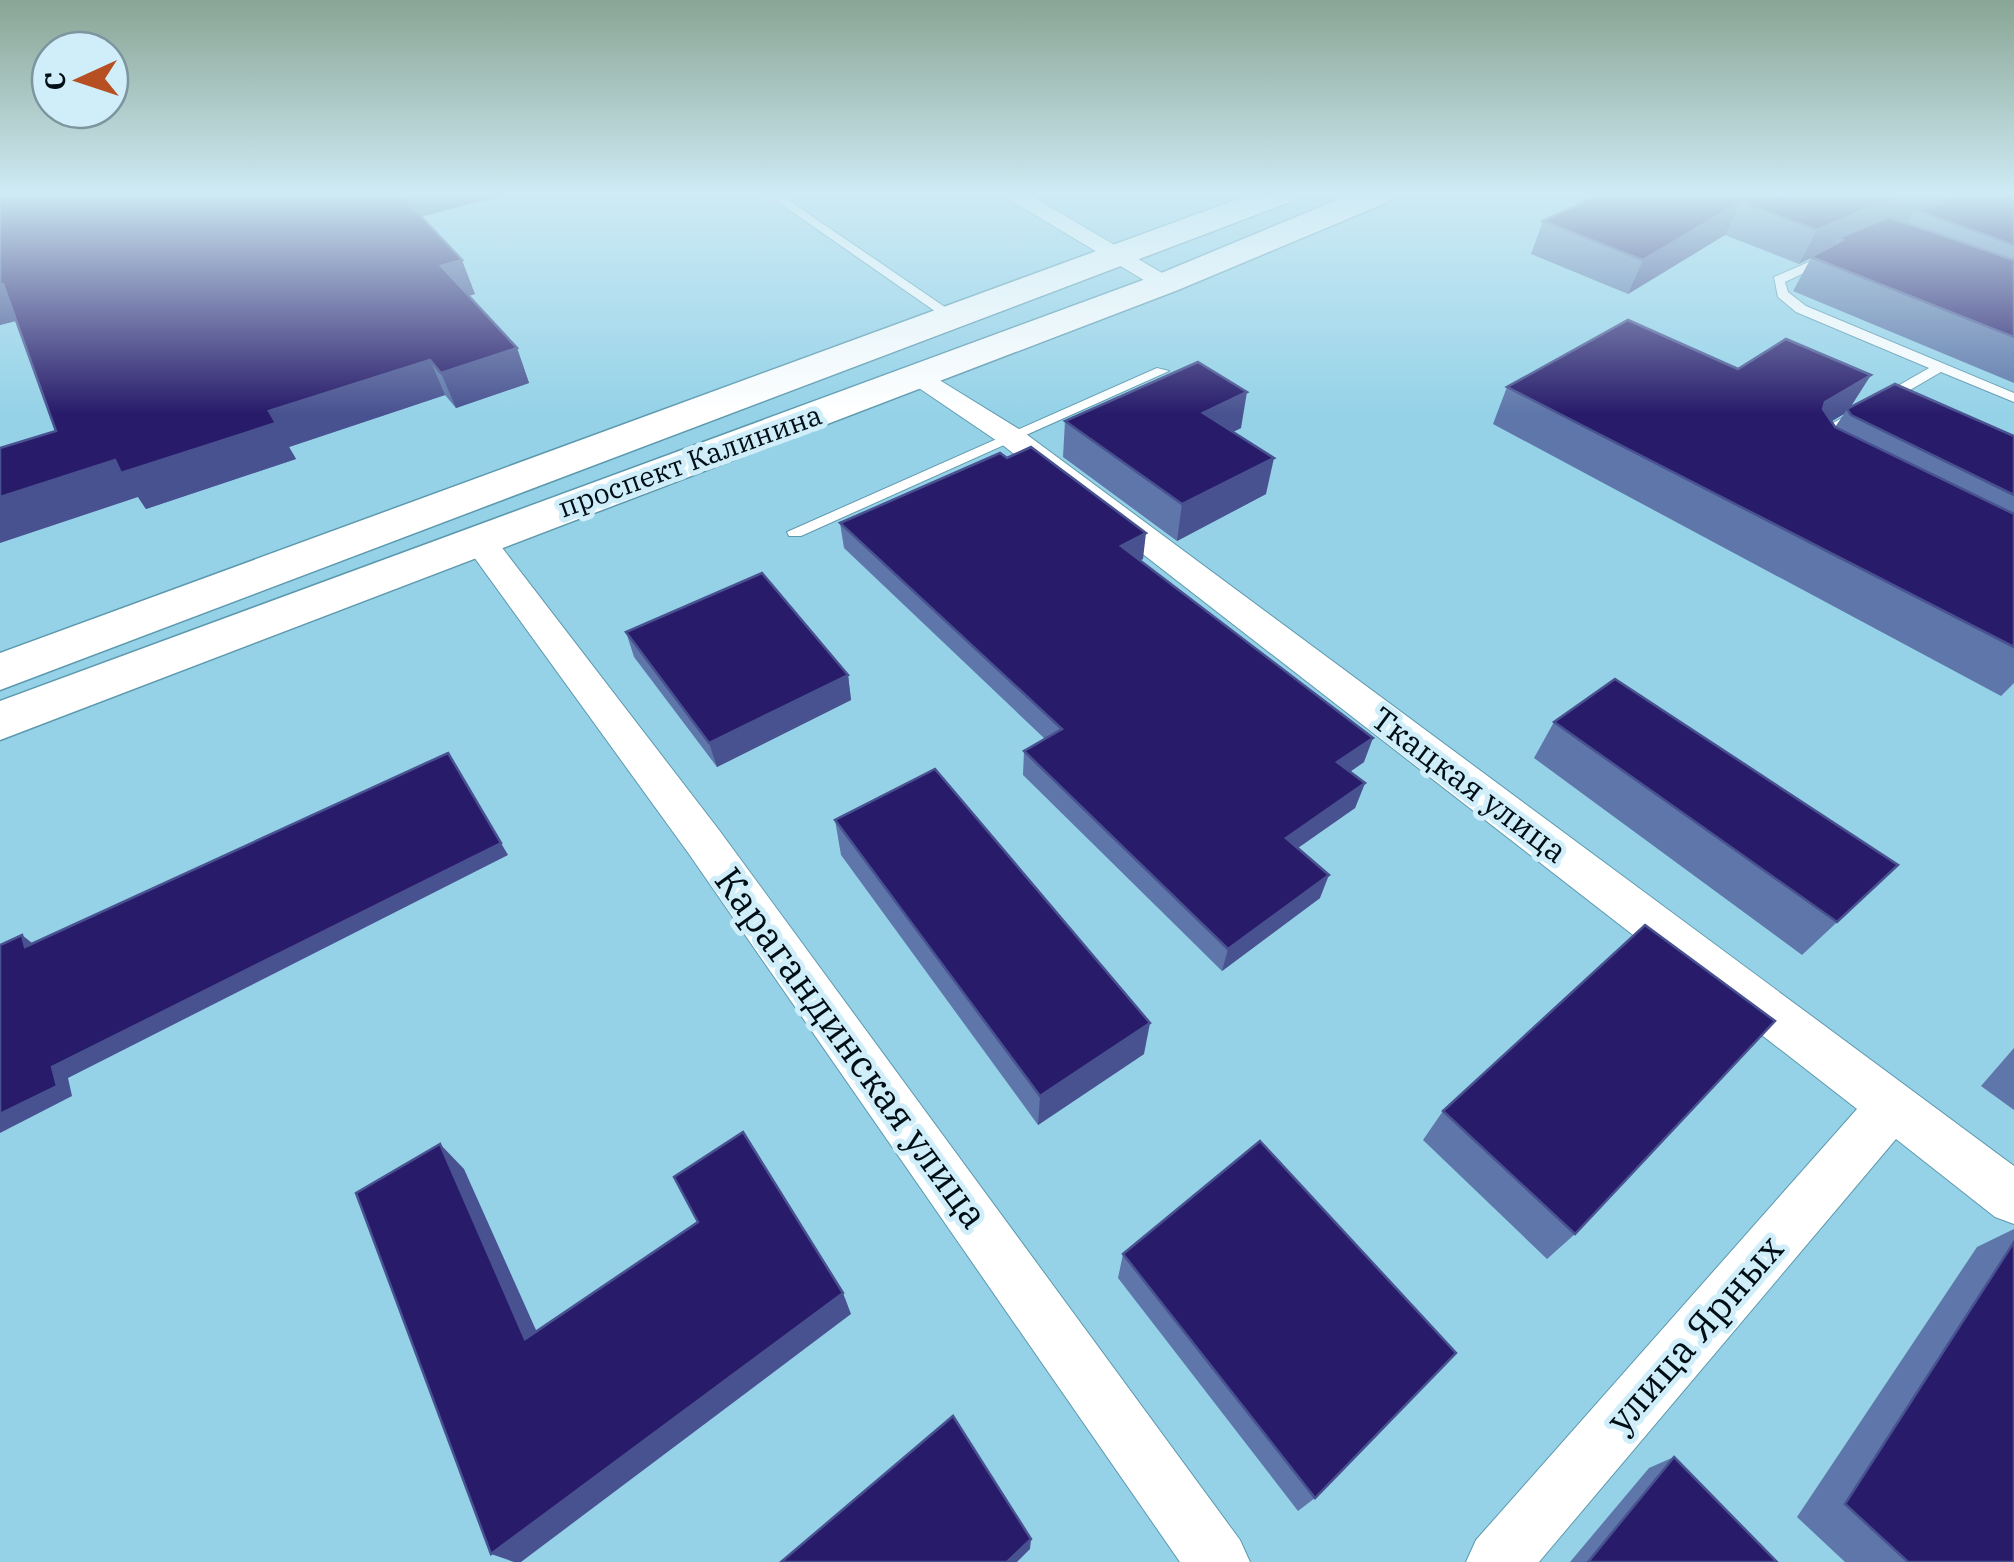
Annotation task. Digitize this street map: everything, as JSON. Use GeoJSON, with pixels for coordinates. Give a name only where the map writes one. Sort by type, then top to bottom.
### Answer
{"type":"FeatureCollection","features":[{"type":"Feature","properties":{"kind":"main road","name":"проспект Калинина"},"geometry":{"type":"LineString","coordinates":[[0,672],[1084,268]]}},
{"type":"Feature","properties":{"kind":"main road","name":"проспект Калинина"},"geometry":{"type":"LineString","coordinates":[[0,721],[1202,268]]}},
{"type":"Feature","properties":{"kind":"main road"},"geometry":{"type":"LineString","coordinates":[[887,344],[920,376]]}},
{"type":"Feature","properties":{"kind":"street"},"geometry":{"type":"LineString","coordinates":[[1140,268],[1166,283]]}},
{"type":"Feature","properties":{"kind":"street","name":"Ткацкая улица"},"geometry":{"type":"LineString","coordinates":[[920,376],[1011,438],[2014,1198]]}},
{"type":"Feature","properties":{"kind":"street","name":"Карагандинская улица"},"geometry":{"type":"LineString","coordinates":[[478,539],[704,842],[1218,1562]]}},
{"type":"Feature","properties":{"kind":"street","name":"улица Ярных"},"geometry":{"type":"LineString","coordinates":[[1498,1562],[1892,1106]]}},
{"type":"Feature","properties":{"kind":"lane"},"geometry":{"type":"LineString","coordinates":[[880,268],[954,318]]}},
{"type":"Feature","properties":{"kind":"lane"},"geometry":{"type":"LineString","coordinates":[[1807,268],[1778,280],[1782,294],[1801,309],[2014,398]]}},
{"type":"Feature","properties":{"kind":"lane"},"geometry":{"type":"LineString","coordinates":[[1818,458],[1810,444],[1818,435],[1940,367]]}},
{"type":"Feature","properties":{"kind":"lane"},"geometry":{"type":"LineString","coordinates":[[795,532],[1162,372]]}},
{"type":"Feature","properties":{"kind":"building"},"geometry":{"type":"Polygon","coordinates":[[[0,268],[443,268],[517,348],[441,373],[430,360],[269,411],[276,423],[121,473],[115,460],[0,497],[0,448],[56,431],[3,284],[0,285],[0,268]]]}},
{"type":"Feature","properties":{"kind":"building"},"geometry":{"type":"Polygon","coordinates":[[[1839,268],[2014,268],[2014,337],[1839,268]]]}},
{"type":"Feature","properties":{"kind":"building"},"geometry":{"type":"Polygon","coordinates":[[[1628,320],[1738,369],[1786,339],[1871,375],[1825,402],[1823,409],[1835,427],[2014,514],[2014,647],[1507,387],[1628,320]]]}},
{"type":"Feature","properties":{"kind":"building"},"geometry":{"type":"Polygon","coordinates":[[[1198,362],[1247,392],[1203,413],[1274,458],[1182,504],[1065,421],[1198,362]]]}},
{"type":"Feature","properties":{"kind":"building"},"geometry":{"type":"Polygon","coordinates":[[[1895,384],[2014,436],[2014,495],[1851,415],[1847,409],[1895,384]]]}},
{"type":"Feature","properties":{"kind":"building"},"geometry":{"type":"Polygon","coordinates":[[[1031,447],[1146,533],[1121,546],[1373,738],[1337,762],[1365,783],[1286,838],[1329,875],[1228,949],[1024,751],[1062,729],[840,523],[1000,453],[1007,458],[1031,447]]]}},
{"type":"Feature","properties":{"kind":"building"},"geometry":{"type":"Polygon","coordinates":[[[762,573],[848,675],[709,743],[626,632],[762,573]]]}},
{"type":"Feature","properties":{"kind":"building"},"geometry":{"type":"Polygon","coordinates":[[[1615,679],[1898,865],[1837,922],[1554,722],[1615,679]]]}},
{"type":"Feature","properties":{"kind":"building"},"geometry":{"type":"Polygon","coordinates":[[[448,753],[501,843],[52,1067],[57,1086],[0,1114],[0,945],[22,935],[25,947],[448,753]]]}},
{"type":"Feature","properties":{"kind":"building"},"geometry":{"type":"Polygon","coordinates":[[[935,769],[1150,1023],[1040,1096],[835,820],[935,769]]]}},
{"type":"Feature","properties":{"kind":"building"},"geometry":{"type":"Polygon","coordinates":[[[1645,925],[1775,1021],[1575,1234],[1443,1111],[1645,925]]]}},
{"type":"Feature","properties":{"kind":"building"},"geometry":{"type":"Polygon","coordinates":[[[743,1132],[843,1293],[491,1554],[356,1193],[440,1144],[525,1339],[698,1222],[674,1177],[743,1132]]]}},
{"type":"Feature","properties":{"kind":"building"},"geometry":{"type":"Polygon","coordinates":[[[1260,1141],[1456,1353],[1315,1498],[1123,1254],[1260,1141]]]}},
{"type":"Feature","properties":{"kind":"building"},"geometry":{"type":"Polygon","coordinates":[[[2014,1242],[2014,1562],[1908,1562],[1845,1504],[2014,1242]]]}},
{"type":"Feature","properties":{"kind":"building"},"geometry":{"type":"Polygon","coordinates":[[[953,1416],[1031,1539],[1007,1562],[781,1562],[953,1416]]]}},
{"type":"Feature","properties":{"kind":"building"},"geometry":{"type":"Polygon","coordinates":[[[1674,1457],[1777,1562],[1588,1562],[1674,1457]]]}}]}
